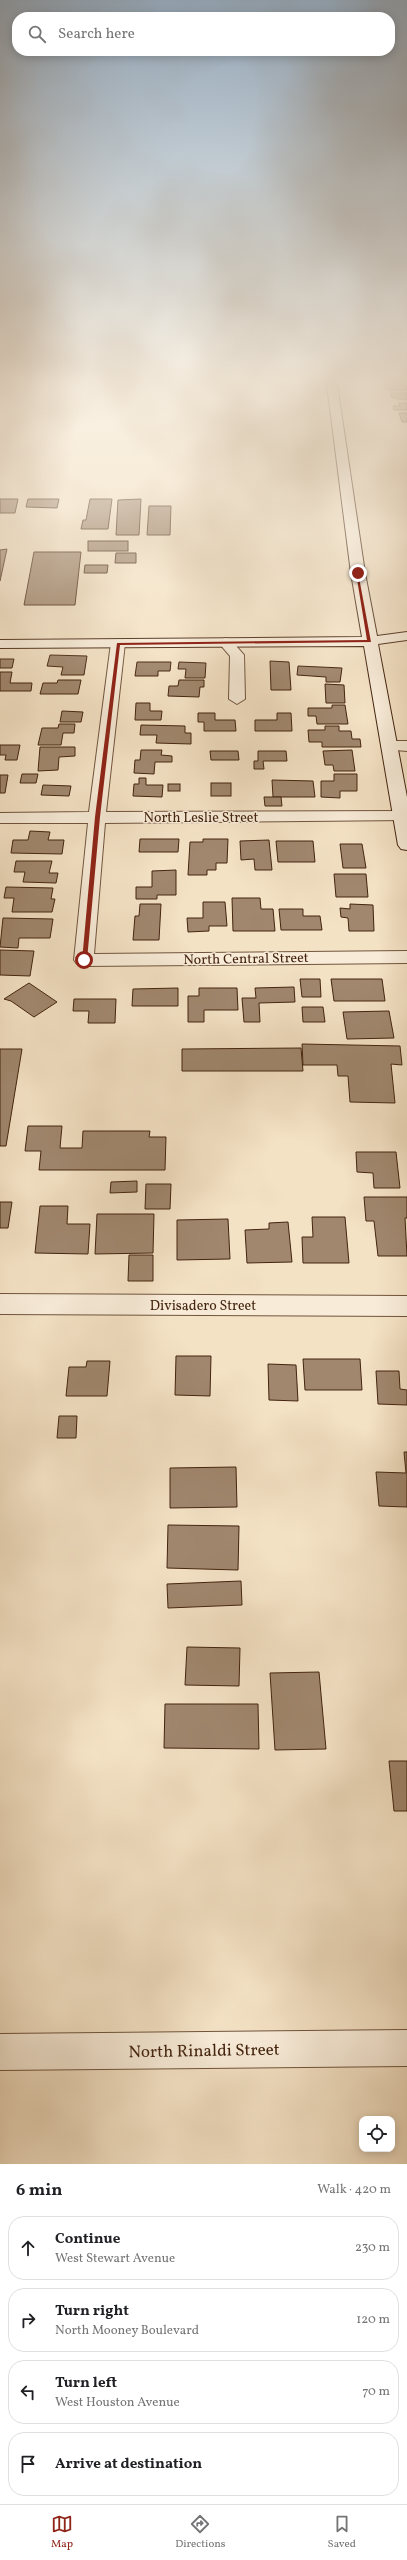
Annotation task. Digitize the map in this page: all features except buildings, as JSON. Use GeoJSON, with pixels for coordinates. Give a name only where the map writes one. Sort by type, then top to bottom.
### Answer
{"type":"FeatureCollection","features":[{"type":"Feature","properties":{"kind":"main road"},"geometry":{"type":"LineString","coordinates":[[345,478],[369,641],[407,845]]}},
{"type":"Feature","properties":{"kind":"main road"},"geometry":{"type":"LineString","coordinates":[[0,644],[369,641],[407,636]]}},
{"type":"Feature","properties":{"kind":"main road"},"geometry":{"type":"LineString","coordinates":[[369,641],[407,646]]}},
{"type":"Feature","properties":{"kind":"street"},"geometry":{"type":"LineString","coordinates":[[225,642],[237,655],[237,699]]}},
{"type":"Feature","properties":{"kind":"street"},"geometry":{"type":"LineString","coordinates":[[97,817],[118,644]]}},
{"type":"Feature","properties":{"kind":"street"},"geometry":{"type":"LineString","coordinates":[[389,746],[407,746]]}},
{"type":"Feature","properties":{"kind":"street","name":"North Leslie Street"},"geometry":{"type":"LineString","coordinates":[[0,818],[402,816]]}},
{"type":"Feature","properties":{"kind":"street","name":"North Central Street"},"geometry":{"type":"LineString","coordinates":[[97,817],[84,960],[407,957]]}},
{"type":"Feature","properties":{"kind":"street","name":"Divisadero Street"},"geometry":{"type":"LineString","coordinates":[[0,1304],[407,1306]]}},
{"type":"Feature","properties":{"kind":"street","name":"North Rinaldi Street"},"geometry":{"type":"LineString","coordinates":[[0,2052],[407,2048]]}},
{"type":"Feature","properties":{"kind":"route"},"geometry":{"type":"LineString","coordinates":[[84,960],[97,817],[118,644],[369,641],[358,573]]}}]}
